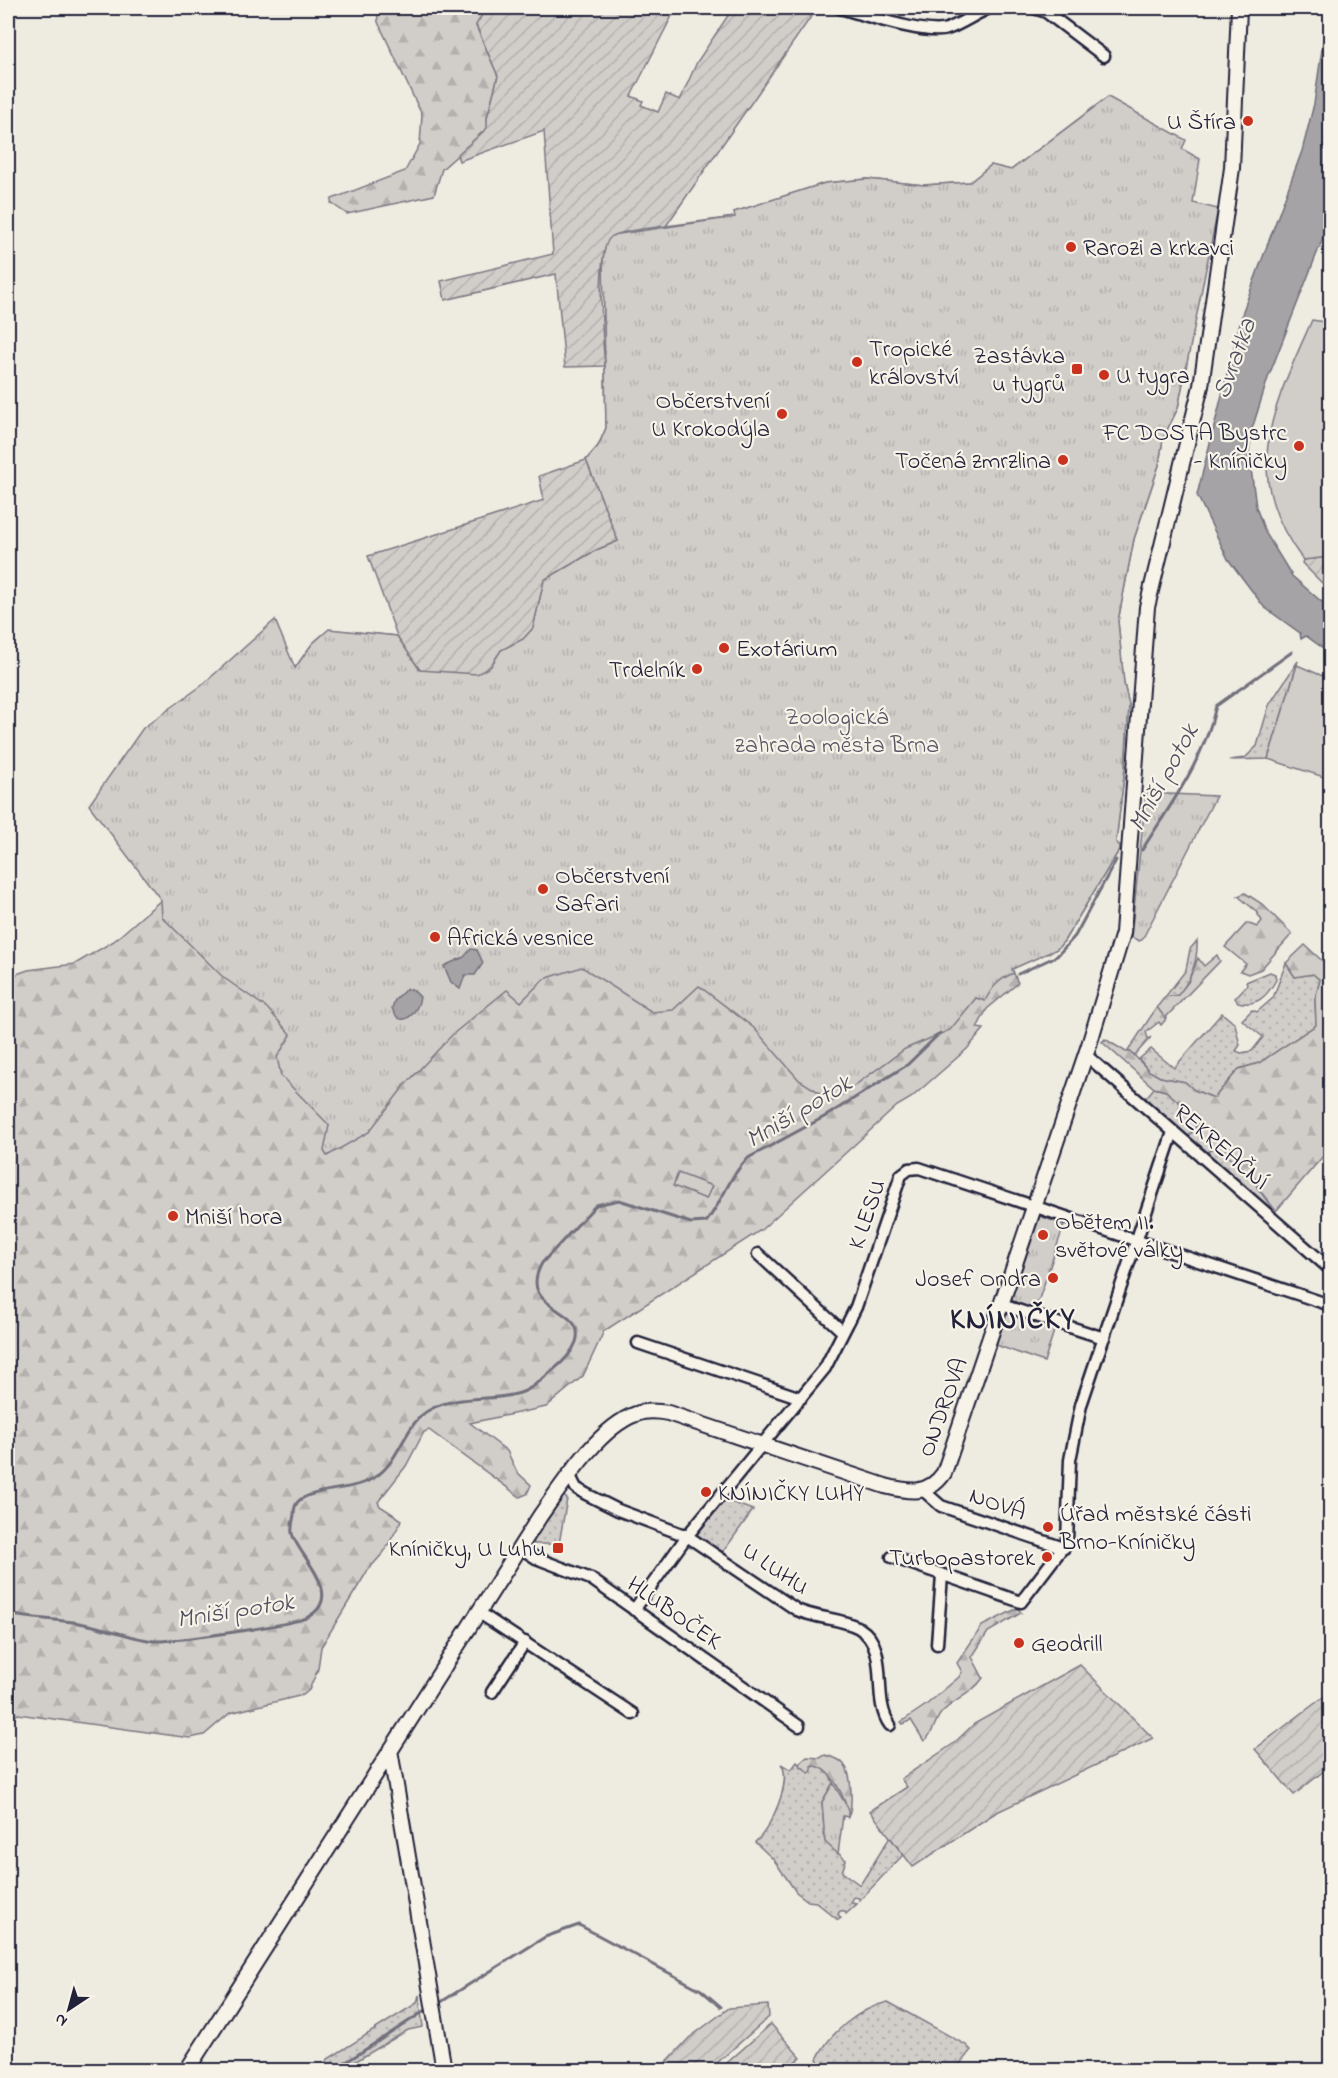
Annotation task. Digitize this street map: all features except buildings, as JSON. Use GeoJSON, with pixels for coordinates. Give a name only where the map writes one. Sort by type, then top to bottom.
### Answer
{"type":"FeatureCollection","features":[{"type":"Feature","properties":{"kind":"street"},"geometry":{"type":"LineString","coordinates":[[840,8],[876,19],[931,30],[945,30],[989,8]]}},
{"type":"Feature","properties":{"kind":"street"},"geometry":{"type":"LineString","coordinates":[[1034,8],[1046,12],[1104,56]]}},
{"type":"Feature","properties":{"kind":"street","name":"ONDROVA"},"geometry":{"type":"LineString","coordinates":[[187,2070],[519,1547],[570,1476],[616,1425],[633,1414],[646,1411],[678,1416],[893,1488],[924,1491],[935,1484],[948,1464],[1086,1055],[1121,944],[1127,901],[1140,683],[1147,607],[1201,386],[1232,168],[1239,8]]}},
{"type":"Feature","properties":{"kind":"street","name":"REKREAČNÍ"},"geometry":{"type":"LineString","coordinates":[[1086,1055],[1330,1269]]}},
{"type":"Feature","properties":{"kind":"street"},"geometry":{"type":"LineString","coordinates":[[892,1557],[1024,1606],[1064,1548],[1067,1542],[1070,1460],[1081,1405],[1173,1132]]}},
{"type":"Feature","properties":{"kind":"street","name":"K LESU"},"geometry":{"type":"LineString","coordinates":[[634,1610],[687,1536],[825,1368],[856,1306],[901,1175],[909,1169],[919,1167],[1330,1305]]}},
{"type":"Feature","properties":{"kind":"street"},"geometry":{"type":"LineString","coordinates":[[758,1254],[843,1332]]}},
{"type":"Feature","properties":{"kind":"street"},"geometry":{"type":"LineString","coordinates":[[1002,1305],[1104,1338]]}},
{"type":"Feature","properties":{"kind":"street"},"geometry":{"type":"LineString","coordinates":[[638,1343],[801,1398]]}},
{"type":"Feature","properties":{"kind":"street","name":"U LUHU"},"geometry":{"type":"LineString","coordinates":[[570,1476],[576,1488],[618,1510],[687,1536],[797,1610],[818,1618],[846,1622],[862,1630],[876,1650],[883,1716],[890,1725]]}},
{"type":"Feature","properties":{"kind":"street","name":"NOVÁ"},"geometry":{"type":"LineString","coordinates":[[924,1491],[941,1506],[1064,1548]]}},
{"type":"Feature","properties":{"kind":"street","name":"HLUBOČEK"},"geometry":{"type":"LineString","coordinates":[[519,1547],[536,1558],[591,1579],[799,1725]]}},
{"type":"Feature","properties":{"kind":"street"},"geometry":{"type":"LineString","coordinates":[[937,1644],[942,1575]]}},
{"type":"Feature","properties":{"kind":"street"},"geometry":{"type":"LineString","coordinates":[[478,1612],[633,1714]]}},
{"type":"Feature","properties":{"kind":"street"},"geometry":{"type":"LineString","coordinates":[[492,1692],[525,1642]]}},
{"type":"Feature","properties":{"kind":"street"},"geometry":{"type":"LineString","coordinates":[[390,1750],[444,2070]]}},
{"type":"Feature","properties":{"kind":"green space"},"geometry":{"type":"Polygon","coordinates":[[[377,8],[486,8],[476,26],[498,76],[487,118],[488,128],[442,169],[434,195],[347,214],[331,203],[332,199],[405,171],[420,144],[422,115],[378,22],[377,8]]]}},
{"type":"Feature","properties":{"kind":"green space"},"geometry":{"type":"Polygon","coordinates":[[[486,8],[676,8],[631,96],[643,101],[641,105],[658,112],[666,94],[680,100],[697,62],[733,8],[817,8],[666,226],[615,235],[606,245],[601,298],[605,366],[565,367],[556,274],[445,300],[441,281],[553,254],[544,131],[459,161],[457,155],[487,128],[487,118],[498,76],[476,25],[486,8]]]}},
{"type":"Feature","properties":{"kind":"green space","name":"Zoologická zahrada města Brna"},"geometry":{"type":"Polygon","coordinates":[[[1108,97],[1186,140],[1182,149],[1200,159],[1193,203],[1218,209],[1178,408],[1163,438],[1159,465],[1134,539],[1118,621],[1124,684],[1129,705],[1125,767],[1116,842],[1121,847],[1064,941],[1057,949],[1012,969],[1014,973],[996,984],[985,1001],[976,998],[950,1030],[905,1049],[833,1101],[799,1080],[754,1028],[699,986],[673,1010],[652,1012],[582,967],[544,979],[521,1002],[507,990],[453,1034],[405,1085],[369,1132],[327,1156],[324,1151],[329,1125],[281,1076],[277,1057],[291,1035],[267,1008],[224,978],[162,917],[161,900],[89,805],[143,728],[201,686],[275,620],[295,668],[312,644],[329,629],[397,636],[420,670],[490,667],[501,650],[523,639],[533,628],[544,580],[596,550],[618,541],[586,460],[598,446],[606,428],[603,259],[606,242],[612,235],[735,217],[734,212],[825,183],[867,179],[924,185],[970,182],[991,165],[1011,170],[1108,97]]]}},
{"type":"Feature","properties":{"kind":"green space"},"geometry":{"type":"Polygon","coordinates":[[[1102,101],[453,1011],[1089,701],[1200,293],[1178,408],[1163,438],[1159,465],[1134,539],[1118,621],[1124,684],[1129,705],[1125,767],[1116,842],[1121,847],[1064,941],[1057,949],[1012,969],[1018,983],[987,1009],[977,1028],[984,1029],[967,1049],[911,1098],[897,1106],[761,1230],[604,1331],[583,1376],[546,1407],[470,1423],[507,1451],[517,1472],[531,1485],[527,1494],[520,1497],[429,1430],[424,1432],[406,1466],[378,1502],[380,1506],[402,1520],[384,1552],[368,1570],[321,1647],[318,1669],[309,1690],[303,1695],[230,1713],[204,1735],[190,1738],[18,1714],[8,1720],[8,977],[28,970],[75,964],[114,941],[161,900],[295,668],[312,644],[322,635],[335,630],[397,636],[420,670],[490,667],[501,650],[523,639],[618,541],[586,460],[598,446],[606,428],[603,259],[666,226],[735,217],[734,212],[825,183],[867,179],[924,185],[970,182],[991,165],[1011,170],[1102,101]]]}},
{"type":"Feature","properties":{"kind":"green space","name":"FC DOSTA Bystrc - Kníničky"},"geometry":{"type":"Polygon","coordinates":[[[1312,320],[1330,323],[1330,557],[1303,560],[1283,528],[1272,498],[1267,469],[1268,440],[1285,382],[1312,320]]]}},
{"type":"Feature","properties":{"kind":"green space"},"geometry":{"type":"Polygon","coordinates":[[[586,460],[618,541],[596,550],[544,580],[533,628],[523,639],[501,650],[490,667],[477,674],[420,670],[397,636],[368,556],[544,500],[539,476],[586,460]]]}},
{"type":"Feature","properties":{"kind":"green space"},"geometry":{"type":"Polygon","coordinates":[[[1330,557],[1330,591],[1302,563],[1303,560],[1330,557]]]}},
{"type":"Feature","properties":{"kind":"green space"},"geometry":{"type":"Polygon","coordinates":[[[1298,661],[1268,759],[1229,760],[1245,758],[1257,746],[1269,705],[1298,661]]]}},
{"type":"Feature","properties":{"kind":"green space"},"geometry":{"type":"Polygon","coordinates":[[[1297,665],[1330,679],[1330,779],[1268,759],[1297,665]]]}},
{"type":"Feature","properties":{"kind":"green space"},"geometry":{"type":"Polygon","coordinates":[[[1146,793],[1216,796],[1142,940],[1139,941],[1131,937],[1146,793]]]}},
{"type":"Feature","properties":{"kind":"green space"},"geometry":{"type":"Polygon","coordinates":[[[1245,893],[1262,904],[1292,934],[1261,969],[1248,974],[1240,971],[1246,964],[1225,947],[1247,923],[1257,927],[1262,921],[1256,911],[1238,896],[1245,893]]]}},
{"type":"Feature","properties":{"kind":"green space"},"geometry":{"type":"Polygon","coordinates":[[[1197,941],[1195,963],[1187,983],[1178,996],[1165,997],[1186,970],[1190,949],[1197,941]]]}},
{"type":"Feature","properties":{"kind":"green space"},"geometry":{"type":"Polygon","coordinates":[[[1305,945],[1330,968],[1330,1148],[1276,1211],[1257,1187],[1259,1182],[1216,1146],[1208,1152],[1189,1136],[1201,1121],[1166,1091],[1154,1088],[1102,1042],[1105,1039],[1126,1052],[1131,1052],[1149,1071],[1160,1077],[1185,1082],[1194,1090],[1214,1098],[1239,1069],[1259,1063],[1316,1025],[1315,999],[1320,980],[1313,974],[1295,977],[1286,963],[1305,945]]]}},
{"type":"Feature","properties":{"kind":"green space"},"geometry":{"type":"Polygon","coordinates":[[[1217,955],[1220,961],[1165,1018],[1157,1007],[1165,997],[1178,995],[1188,982],[1198,958],[1204,966],[1217,955]]]}},
{"type":"Feature","properties":{"kind":"green space"},"geometry":{"type":"Polygon","coordinates":[[[1286,963],[1295,977],[1313,974],[1320,980],[1315,999],[1316,1025],[1259,1063],[1239,1069],[1214,1098],[1194,1090],[1185,1082],[1160,1077],[1149,1071],[1139,1059],[1151,1049],[1174,1068],[1222,1013],[1235,1024],[1240,1045],[1236,1051],[1241,1053],[1252,1051],[1263,1037],[1242,1020],[1252,1010],[1257,1012],[1273,998],[1286,963]]]}},
{"type":"Feature","properties":{"kind":"green space"},"geometry":{"type":"Polygon","coordinates":[[[1270,972],[1275,974],[1276,980],[1261,999],[1251,1003],[1238,1002],[1235,998],[1247,985],[1246,982],[1270,972]]]}},
{"type":"Feature","properties":{"kind":"green space"},"geometry":{"type":"Polygon","coordinates":[[[1157,1007],[1167,1018],[1161,1025],[1159,1022],[1146,1032],[1148,1039],[1151,1037],[1135,1055],[1128,1051],[1157,1007]]]}},
{"type":"Feature","properties":{"kind":"green space"},"geometry":{"type":"Polygon","coordinates":[[[1154,1088],[1166,1091],[1201,1121],[1190,1135],[1216,1145],[1259,1182],[1257,1187],[1275,1212],[1169,1120],[1158,1114],[1160,1112],[1145,1099],[1154,1088]]]}},
{"type":"Feature","properties":{"kind":"green space"},"geometry":{"type":"Polygon","coordinates":[[[678,1173],[712,1186],[706,1199],[673,1186],[678,1173]]]}},
{"type":"Feature","properties":{"kind":"green space"},"geometry":{"type":"Polygon","coordinates":[[[1040,1216],[1064,1225],[1036,1308],[1038,1311],[1011,1300],[1040,1216]]]}},
{"type":"Feature","properties":{"kind":"green space"},"geometry":{"type":"Polygon","coordinates":[[[1007,1313],[1055,1328],[1044,1362],[996,1345],[1007,1313]]]}},
{"type":"Feature","properties":{"kind":"green space"},"geometry":{"type":"Polygon","coordinates":[[[562,1494],[567,1499],[559,1544],[534,1544],[532,1536],[562,1494]]]}},
{"type":"Feature","properties":{"kind":"green space"},"geometry":{"type":"Polygon","coordinates":[[[720,1498],[753,1510],[723,1552],[693,1534],[720,1498]]]}},
{"type":"Feature","properties":{"kind":"green space"},"geometry":{"type":"Polygon","coordinates":[[[1018,1608],[1021,1613],[988,1632],[972,1657],[983,1678],[974,1688],[942,1712],[924,1741],[911,1720],[903,1724],[901,1722],[926,1705],[959,1677],[962,1672],[957,1663],[982,1626],[1018,1608]]]}},
{"type":"Feature","properties":{"kind":"green space"},"geometry":{"type":"Polygon","coordinates":[[[1080,1665],[1153,1738],[995,1813],[913,1867],[870,1811],[907,1787],[901,1779],[953,1744],[974,1724],[1080,1665]]]}},
{"type":"Feature","properties":{"kind":"green space"},"geometry":{"type":"Polygon","coordinates":[[[1330,1692],[1330,1766],[1294,1795],[1255,1749],[1330,1692]]]}},
{"type":"Feature","properties":{"kind":"green space"},"geometry":{"type":"Polygon","coordinates":[[[825,1755],[841,1762],[847,1770],[851,1792],[848,1817],[845,1802],[831,1777],[818,1767],[811,1766],[812,1771],[809,1773],[799,1764],[807,1757],[820,1758],[825,1755]]]}},
{"type":"Feature","properties":{"kind":"green space"},"geometry":{"type":"Polygon","coordinates":[[[797,1762],[802,1768],[817,1766],[830,1773],[833,1783],[822,1802],[825,1842],[846,1860],[842,1872],[860,1885],[890,1837],[903,1855],[859,1901],[859,1898],[854,1897],[851,1903],[857,1904],[846,1914],[845,1911],[840,1911],[838,1914],[841,1918],[838,1920],[816,1902],[808,1901],[796,1892],[774,1860],[755,1842],[773,1817],[782,1793],[784,1771],[781,1764],[791,1770],[797,1762]]]}},
{"type":"Feature","properties":{"kind":"green space"},"geometry":{"type":"Polygon","coordinates":[[[833,1783],[848,1808],[848,1817],[843,1816],[838,1854],[825,1842],[822,1802],[833,1783]]]}},
{"type":"Feature","properties":{"kind":"green space"},"geometry":{"type":"Polygon","coordinates":[[[419,1995],[423,2027],[408,2030],[341,2070],[319,2070],[328,2059],[417,2003],[419,1995]]]}},
{"type":"Feature","properties":{"kind":"green space"},"geometry":{"type":"Polygon","coordinates":[[[888,2002],[966,2045],[971,2050],[955,2070],[824,2070],[817,2059],[837,2031],[856,2016],[888,2002]]]}},
{"type":"Feature","properties":{"kind":"green space"},"geometry":{"type":"Polygon","coordinates":[[[768,2005],[769,2017],[709,2070],[659,2070],[689,2038],[729,2008],[768,2005]]]}},
{"type":"Feature","properties":{"kind":"green space"},"geometry":{"type":"Polygon","coordinates":[[[771,2024],[801,2058],[779,2070],[719,2070],[771,2024]]]}},
{"type":"Feature","properties":{"kind":"water","name":"Svratka"},"geometry":{"type":"Polygon","coordinates":[[[1328,8],[1330,8],[1330,220],[1268,378],[1252,429],[1249,453],[1256,507],[1265,532],[1292,576],[1330,609],[1330,653],[1306,636],[1301,639],[1300,633],[1264,607],[1228,559],[1197,495],[1243,311],[1302,151],[1314,104],[1328,8]]]}},
{"type":"Feature","properties":{"kind":"water"},"geometry":{"type":"Polygon","coordinates":[[[471,949],[477,950],[483,963],[475,975],[465,975],[460,989],[451,982],[444,966],[464,957],[471,949]]]}},
{"type":"Feature","properties":{"kind":"water"},"geometry":{"type":"Polygon","coordinates":[[[406,989],[413,990],[420,997],[416,1009],[404,1019],[395,1015],[392,1008],[395,1000],[406,989]]]}},
{"type":"Feature","properties":{"kind":"waterway","name":"Mniší potok"},"geometry":{"type":"LineString","coordinates":[[1142,850],[1195,763],[1211,726],[1216,706],[1292,652]]}},
{"type":"Feature","properties":{"kind":"waterway","name":"Mniší potok"},"geometry":{"type":"LineString","coordinates":[[1018,974],[1057,956],[1075,936],[1116,860]]}},
{"type":"Feature","properties":{"kind":"waterway","name":"Mniší potok"},"geometry":{"type":"LineString","coordinates":[[8,1614],[79,1623],[154,1641],[278,1625],[306,1618],[318,1609],[323,1598],[322,1587],[317,1575],[292,1533],[297,1502],[320,1492],[360,1484],[378,1475],[386,1468],[415,1422],[431,1409],[453,1401],[520,1393],[534,1386],[563,1361],[576,1342],[577,1330],[572,1321],[544,1300],[538,1291],[536,1279],[542,1263],[596,1205],[619,1200],[691,1223],[706,1222],[736,1172],[748,1158],[826,1116],[907,1065],[940,1033]]}},
{"type":"Feature","properties":{"kind":"waterway"},"geometry":{"type":"LineString","coordinates":[[441,2002],[545,1937],[579,1925],[701,1990],[721,2007]]}},
{"type":"Feature","properties":{"kind":"waterway"},"geometry":{"type":"LineString","coordinates":[[334,2070],[426,2010]]}},
{"type":"Feature","properties":{"kind":"place","name":"U Štíra"},"geometry":{"type":"Point","coordinates":[1248,121]}},
{"type":"Feature","properties":{"kind":"place","name":"Rarozi a krkavci"},"geometry":{"type":"Point","coordinates":[1071,247]}},
{"type":"Feature","properties":{"kind":"place","name":"Tropické království"},"geometry":{"type":"Point","coordinates":[857,362]}},
{"type":"Feature","properties":{"kind":"place","name":"Zastávka u tygrů"},"geometry":{"type":"Point","coordinates":[1077,369]}},
{"type":"Feature","properties":{"kind":"place","name":"U tygra"},"geometry":{"type":"Point","coordinates":[1104,375]}},
{"type":"Feature","properties":{"kind":"place","name":"Občerstvení U Krokodýla"},"geometry":{"type":"Point","coordinates":[782,414]}},
{"type":"Feature","properties":{"kind":"place","name":"FC DOSTA Bystrc - Kníničky"},"geometry":{"type":"Point","coordinates":[1299,446]}},
{"type":"Feature","properties":{"kind":"place","name":"Točená zmrzlina"},"geometry":{"type":"Point","coordinates":[1063,460]}},
{"type":"Feature","properties":{"kind":"place","name":"Exotárium"},"geometry":{"type":"Point","coordinates":[724,648]}},
{"type":"Feature","properties":{"kind":"place","name":"Trdelník"},"geometry":{"type":"Point","coordinates":[697,669]}},
{"type":"Feature","properties":{"kind":"place","name":"Občerstvení Safari"},"geometry":{"type":"Point","coordinates":[543,889]}},
{"type":"Feature","properties":{"kind":"place","name":"Africká vesnice"},"geometry":{"type":"Point","coordinates":[435,937]}},
{"type":"Feature","properties":{"kind":"place","name":"Mniší hora"},"geometry":{"type":"Point","coordinates":[173,1216]}},
{"type":"Feature","properties":{"kind":"place","name":"Obětem II. světové války"},"geometry":{"type":"Point","coordinates":[1043,1235]}},
{"type":"Feature","properties":{"kind":"place","name":"Josef Ondra"},"geometry":{"type":"Point","coordinates":[1053,1278]}},
{"type":"Feature","properties":{"kind":"place","name":"KNÍNIČKY LUHY"},"geometry":{"type":"Point","coordinates":[706,1492]}},
{"type":"Feature","properties":{"kind":"place","name":"Úřad městské části Brno-Kníničky"},"geometry":{"type":"Point","coordinates":[1048,1527]}},
{"type":"Feature","properties":{"kind":"place","name":"Kníničky, U Luhu"},"geometry":{"type":"Point","coordinates":[558,1548]}},
{"type":"Feature","properties":{"kind":"place","name":"Turbopastorek"},"geometry":{"type":"Point","coordinates":[1047,1557]}},
{"type":"Feature","properties":{"kind":"place","name":"Geodrill"},"geometry":{"type":"Point","coordinates":[1019,1643]}},
{"type":"Feature","properties":{"kind":"district","name":"KNÍNIČKY"},"geometry":{"type":"Point","coordinates":[1013,1318]}}]}
